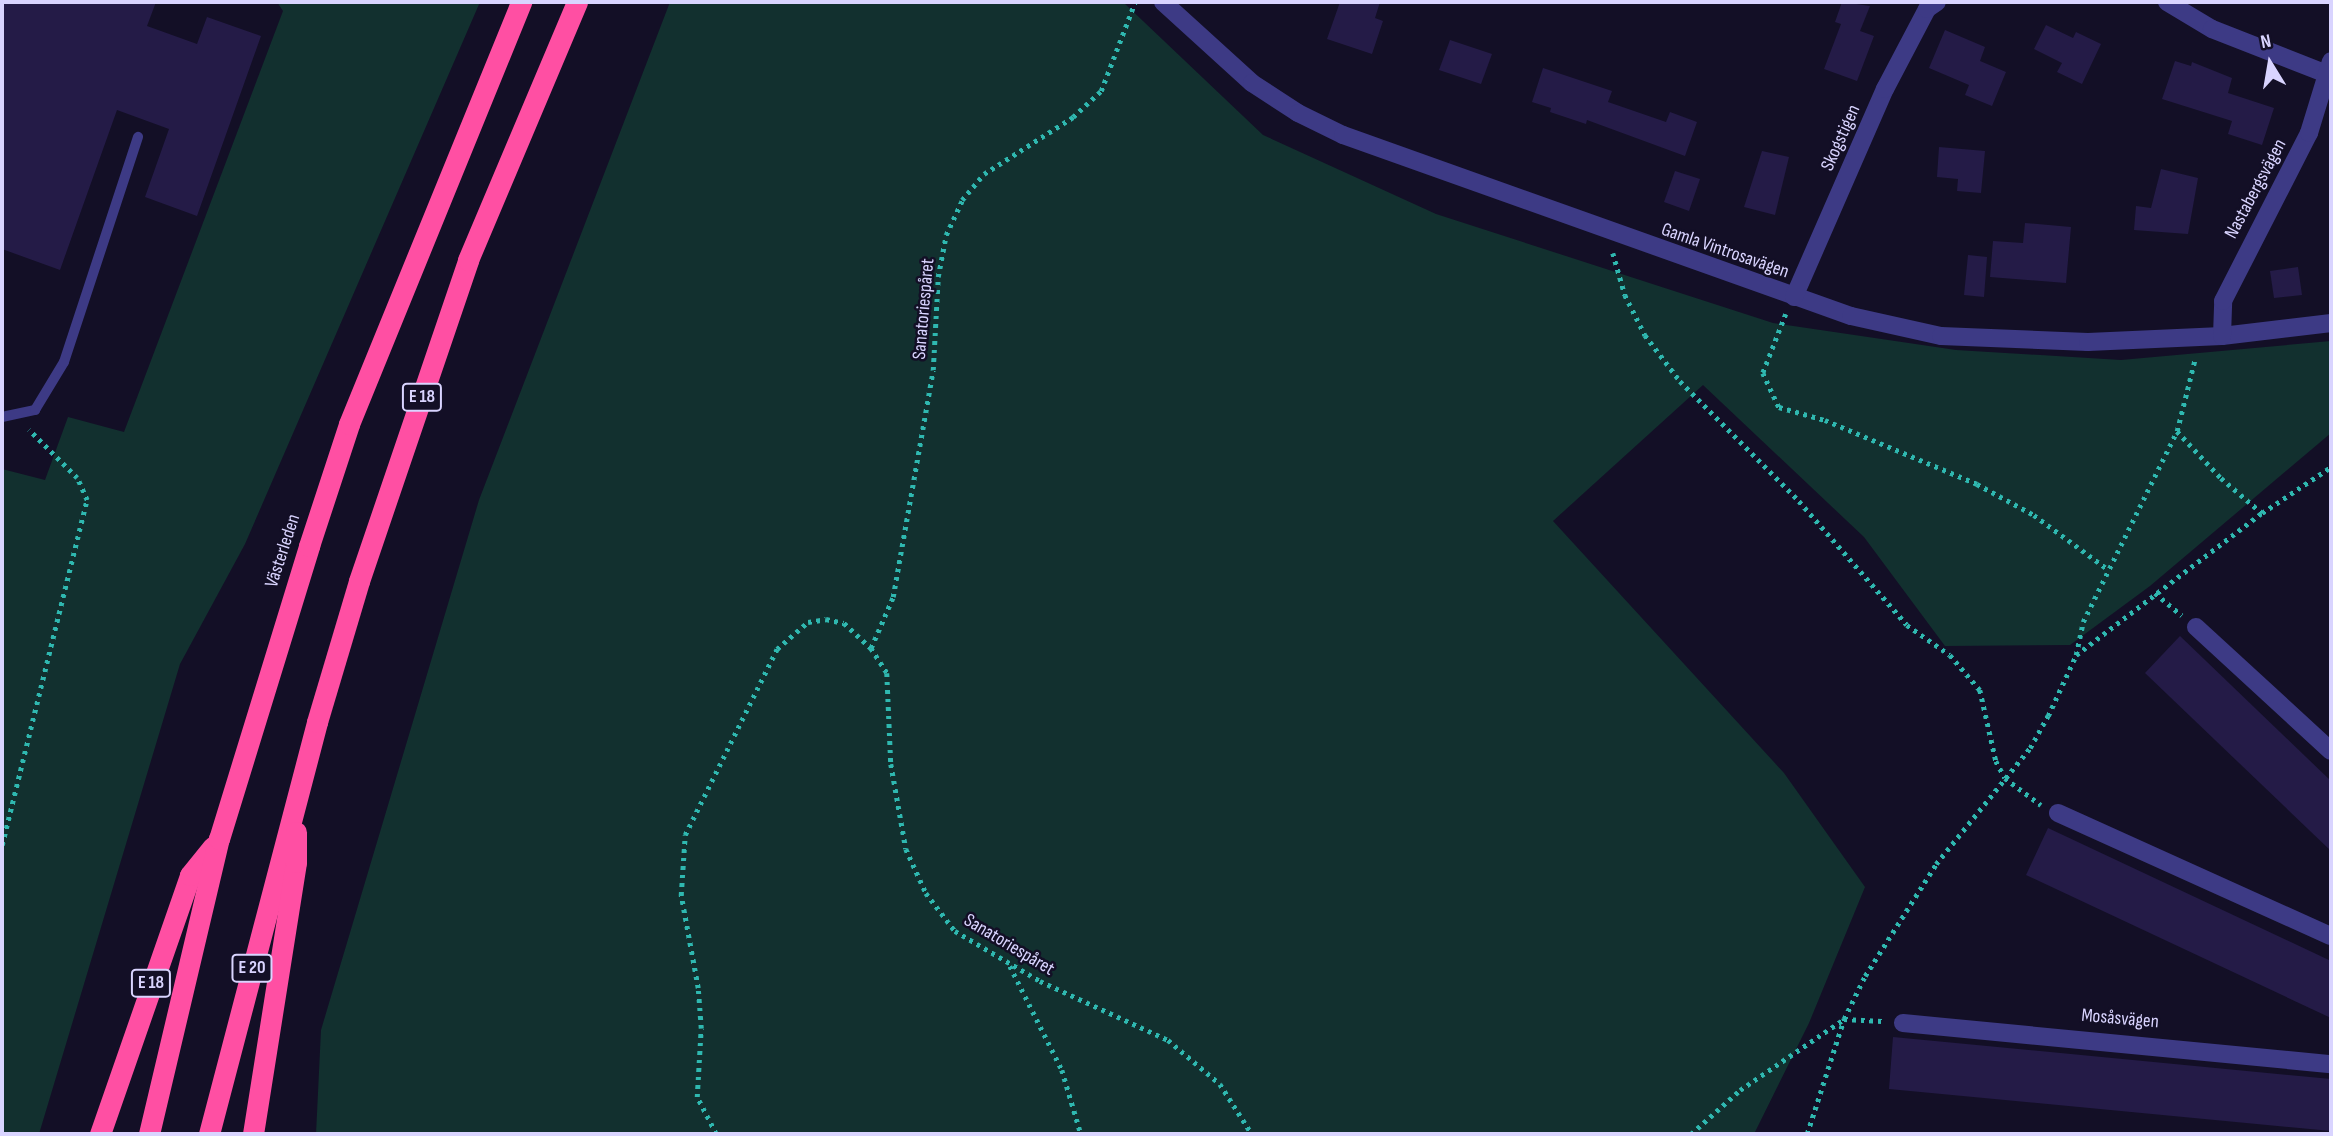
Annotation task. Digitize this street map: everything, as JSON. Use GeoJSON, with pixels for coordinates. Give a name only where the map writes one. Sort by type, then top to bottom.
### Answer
{"type":"FeatureCollection","features":[{"type":"Feature","properties":{"kind":"highway","name":"Västerleden"},"geometry":{"type":"LineString","coordinates":[[149,1134],[219,839],[349,424],[521,2]]}},
{"type":"Feature","properties":{"kind":"highway","name":"E 18"},"geometry":{"type":"LineString","coordinates":[[253,1134],[296,863],[296,802],[359,581],[444,327],[577,2]]}},
{"type":"Feature","properties":{"kind":"highway","name":"E 20"},"geometry":{"type":"LineString","coordinates":[[209,1134],[296,802]]}},
{"type":"Feature","properties":{"kind":"highway","name":"E 18"},"geometry":{"type":"LineString","coordinates":[[100,1134],[190,875],[219,839]]}},
{"type":"Feature","properties":{"kind":"street","name":"Gamla Vintrosavägen"},"geometry":{"type":"LineString","coordinates":[[1163,2],[1243,75],[1298,113],[1401,159],[1851,316],[1941,337],[2088,342],[2222,336],[2331,323]]}},
{"type":"Feature","properties":{"kind":"street","name":"Skogstigen"},"geometry":{"type":"LineString","coordinates":[[1794,297],[1885,89],[1927,9],[1937,2]]}},
{"type":"Feature","properties":{"kind":"street"},"geometry":{"type":"LineString","coordinates":[[2167,2],[2212,29],[2329,67]]}},
{"type":"Feature","properties":{"kind":"street","name":"Nastabergsvägen"},"geometry":{"type":"LineString","coordinates":[[2222,336],[2223,301],[2309,133],[2329,67]]}},
{"type":"Feature","properties":{"kind":"street"},"geometry":{"type":"LineString","coordinates":[[2196,627],[2331,751]]}},
{"type":"Feature","properties":{"kind":"street"},"geometry":{"type":"LineString","coordinates":[[2058,813],[2331,936]]}},
{"type":"Feature","properties":{"kind":"street","name":"Mosåsvägen"},"geometry":{"type":"LineString","coordinates":[[1903,1023],[2331,1064]]}},
{"type":"Feature","properties":{"kind":"lane"},"geometry":{"type":"LineString","coordinates":[[2,417],[35,411],[64,362],[138,137]]}},
{"type":"Feature","properties":{"kind":"path","name":"Sanatoriespåret"},"geometry":{"type":"LineString","coordinates":[[871,648],[893,597],[933,370],[938,278],[946,235],[962,200],[984,174],[1073,117],[1101,91],[1135,2]]}},
{"type":"Feature","properties":{"kind":"path"},"geometry":{"type":"LineString","coordinates":[[1609,232],[1625,295],[1645,335],[1680,381],[1799,501],[1907,625],[1950,655],[1980,690],[1996,761],[2005,778],[2034,802],[2058,813]]}},
{"type":"Feature","properties":{"kind":"path"},"geometry":{"type":"LineString","coordinates":[[1794,297],[1763,373],[1779,407],[1836,424],[1977,484],[2034,515],[2109,570]]}},
{"type":"Feature","properties":{"kind":"path"},"geometry":{"type":"LineString","coordinates":[[1807,1134],[1844,1018],[1865,976],[1936,864],[2005,778],[2048,716],[2076,655],[2083,622],[2177,431],[2201,337]]}},
{"type":"Feature","properties":{"kind":"path"},"geometry":{"type":"LineString","coordinates":[[2,845],[87,500],[77,478],[14,415]]}},
{"type":"Feature","properties":{"kind":"path"},"geometry":{"type":"LineString","coordinates":[[2177,431],[2221,478],[2262,513]]}},
{"type":"Feature","properties":{"kind":"path"},"geometry":{"type":"LineString","coordinates":[[2076,655],[2262,513],[2331,467]]}},
{"type":"Feature","properties":{"kind":"path"},"geometry":{"type":"LineString","coordinates":[[2155,593],[2196,627]]}},
{"type":"Feature","properties":{"kind":"path","name":"Sanatoriespåret"},"geometry":{"type":"LineString","coordinates":[[716,1134],[697,1097],[698,988],[680,867],[687,827],[777,649],[808,622],[826,619],[844,623],[871,648],[887,673],[891,764],[906,849],[926,893],[955,931],[1010,966],[1168,1040],[1220,1084],[1252,1134]]}},
{"type":"Feature","properties":{"kind":"path"},"geometry":{"type":"LineString","coordinates":[[1010,966],[1062,1070],[1081,1134]]}},
{"type":"Feature","properties":{"kind":"path"},"geometry":{"type":"LineString","coordinates":[[1691,1134],[1740,1090],[1844,1018],[1903,1023]]}},
{"type":"Feature","properties":{"kind":"green space"},"geometry":{"type":"Polygon","coordinates":[[[277,2],[480,2],[245,544],[180,664],[39,1134],[2,1134],[2,469],[45,480],[68,417],[124,432],[283,11],[277,2]]]}},
{"type":"Feature","properties":{"kind":"green space"},"geometry":{"type":"Polygon","coordinates":[[[670,2],[1123,2],[1263,135],[1436,214],[1773,323],[1956,350],[2121,360],[2331,341],[2331,433],[2150,586],[2070,645],[1945,646],[1864,537],[1703,385],[1553,521],[1784,773],[1865,887],[1809,1023],[1754,1134],[316,1134],[321,1030],[479,500],[670,2]]]}},
{"type":"Feature","properties":{"kind":"building"},"geometry":{"type":"Polygon","coordinates":[[[2,2],[156,2],[147,26],[197,44],[207,17],[261,36],[197,216],[145,197],[169,129],[117,110],[60,270],[2,249],[2,2]]]}},
{"type":"Feature","properties":{"kind":"building"},"geometry":{"type":"Polygon","coordinates":[[[1340,2],[1380,2],[1375,18],[1383,21],[1372,54],[1327,39],[1340,2]]]}},
{"type":"Feature","properties":{"kind":"building"},"geometry":{"type":"Polygon","coordinates":[[[1842,2],[1870,6],[1860,31],[1874,36],[1857,81],[1824,69],[1841,24],[1835,22],[1842,2]]]}},
{"type":"Feature","properties":{"kind":"building"},"geometry":{"type":"Polygon","coordinates":[[[2046,25],[2073,38],[2076,32],[2101,44],[2082,84],[2057,72],[2062,63],[2034,49],[2046,25]]]}},
{"type":"Feature","properties":{"kind":"building"},"geometry":{"type":"Polygon","coordinates":[[[1945,30],[1985,47],[1980,61],[2006,72],[1992,106],[1965,95],[1969,85],[1929,68],[1945,30]]]}},
{"type":"Feature","properties":{"kind":"building"},"geometry":{"type":"Polygon","coordinates":[[[1450,40],[1492,54],[1481,84],[1439,70],[1450,40]]]}},
{"type":"Feature","properties":{"kind":"building"},"geometry":{"type":"Polygon","coordinates":[[[2175,61],[2191,66],[2192,62],[2232,78],[2228,93],[2274,108],[2262,145],[2228,134],[2232,121],[2162,99],[2175,61]]]}},
{"type":"Feature","properties":{"kind":"building"},"geometry":{"type":"Polygon","coordinates":[[[1543,68],[1612,91],[1608,102],[1666,122],[1670,112],[1697,122],[1685,156],[1587,120],[1586,124],[1550,112],[1551,108],[1532,102],[1543,68]]]}},
{"type":"Feature","properties":{"kind":"building"},"geometry":{"type":"Polygon","coordinates":[[[1939,147],[1985,151],[1981,193],[1957,191],[1958,179],[1937,177],[1939,147]]]}},
{"type":"Feature","properties":{"kind":"building"},"geometry":{"type":"Polygon","coordinates":[[[1762,151],[1789,157],[1775,215],[1744,207],[1762,151]]]}},
{"type":"Feature","properties":{"kind":"building"},"geometry":{"type":"Polygon","coordinates":[[[2161,169],[2198,178],[2188,234],[2134,230],[2136,206],[2151,208],[2161,169]]]}},
{"type":"Feature","properties":{"kind":"building"},"geometry":{"type":"Polygon","coordinates":[[[1675,171],[1700,179],[1689,211],[1664,202],[1675,171]]]}},
{"type":"Feature","properties":{"kind":"building"},"geometry":{"type":"Polygon","coordinates":[[[2025,223],[2071,227],[2066,283],[1990,277],[1993,241],[2023,243],[2025,223]]]}},
{"type":"Feature","properties":{"kind":"building"},"geometry":{"type":"Polygon","coordinates":[[[1968,255],[1987,257],[1984,297],[1964,295],[1968,255]]]}},
{"type":"Feature","properties":{"kind":"building"},"geometry":{"type":"Polygon","coordinates":[[[2298,267],[2302,295],[2274,298],[2270,271],[2298,267]]]}},
{"type":"Feature","properties":{"kind":"building"},"geometry":{"type":"Polygon","coordinates":[[[2180,636],[2331,781],[2331,851],[2145,673],[2180,636]]]}},
{"type":"Feature","properties":{"kind":"building"},"geometry":{"type":"Polygon","coordinates":[[[2048,828],[2331,961],[2331,1018],[2026,875],[2048,828]]]}},
{"type":"Feature","properties":{"kind":"building"},"geometry":{"type":"Polygon","coordinates":[[[1893,1037],[2331,1079],[2331,1131],[1889,1089],[1893,1037]]]}}]}
